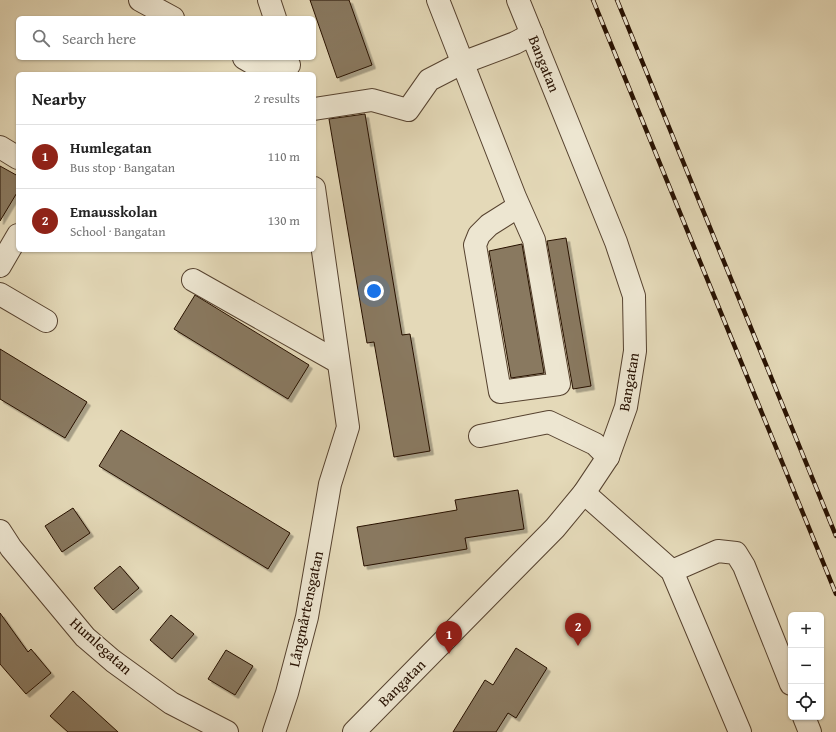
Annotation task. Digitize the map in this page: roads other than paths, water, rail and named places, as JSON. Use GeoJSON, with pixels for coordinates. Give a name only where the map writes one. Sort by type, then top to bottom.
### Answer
{"type":"FeatureCollection","features":[{"type":"Feature","properties":{"kind":"street"},"geometry":{"type":"LineString","coordinates":[[140,0],[169,16]]}},
{"type":"Feature","properties":{"kind":"street"},"geometry":{"type":"LineString","coordinates":[[270,0],[274,16]]}},
{"type":"Feature","properties":{"kind":"street"},"geometry":{"type":"LineString","coordinates":[[438,0],[519,206],[534,240],[559,384],[500,392],[475,245],[479,235],[490,225],[519,206]]}},
{"type":"Feature","properties":{"kind":"street","name":"Bangatan"},"geometry":{"type":"LineString","coordinates":[[354,732],[555,528],[584,493],[608,457],[626,407],[635,351],[634,296],[616,242],[518,0]]}},
{"type":"Feature","properties":{"kind":"street"},"geometry":{"type":"LineString","coordinates":[[316,109],[372,100],[408,110],[429,80],[462,63],[515,43],[532,34]]}},
{"type":"Feature","properties":{"kind":"street"},"geometry":{"type":"LineString","coordinates":[[247,60],[263,69],[289,66]]}},
{"type":"Feature","properties":{"kind":"street"},"geometry":{"type":"LineString","coordinates":[[0,147],[16,157]]}},
{"type":"Feature","properties":{"kind":"street","name":"Långmårtensgatan"},"geometry":{"type":"LineString","coordinates":[[274,732],[287,693],[307,617],[330,484],[348,427],[316,216]]}},
{"type":"Feature","properties":{"kind":"street"},"geometry":{"type":"LineString","coordinates":[[2,257],[16,238]]}},
{"type":"Feature","properties":{"kind":"street"},"geometry":{"type":"LineString","coordinates":[[193,280],[338,362]]}},
{"type":"Feature","properties":{"kind":"street"},"geometry":{"type":"LineString","coordinates":[[0,294],[46,321]]}},
{"type":"Feature","properties":{"kind":"street"},"geometry":{"type":"LineString","coordinates":[[480,436],[549,422],[595,444],[608,457]]}},
{"type":"Feature","properties":{"kind":"street"},"geometry":{"type":"LineString","coordinates":[[584,493],[672,571],[740,732]]}},
{"type":"Feature","properties":{"kind":"street","name":"Humlegatan"},"geometry":{"type":"LineString","coordinates":[[0,531],[11,548],[85,637],[113,661],[171,703],[227,732]]}},
{"type":"Feature","properties":{"kind":"street"},"geometry":{"type":"LineString","coordinates":[[672,571],[718,551],[736,553],[744,566],[788,676]]}},
{"type":"Feature","properties":{"kind":"street"},"geometry":{"type":"LineString","coordinates":[[805,720],[810,732]]}},
{"type":"Feature","properties":{"kind":"railway"},"geometry":{"type":"LineString","coordinates":[[593,0],[836,594]]}},
{"type":"Feature","properties":{"kind":"railway"},"geometry":{"type":"LineString","coordinates":[[617,0],[836,536]]}},
{"type":"Feature","properties":{"kind":"place","name":"Emausskolan"},"geometry":{"type":"Point","coordinates":[578,646]}},
{"type":"Feature","properties":{"kind":"place","name":"Humlegatan"},"geometry":{"type":"Point","coordinates":[449,654]}}]}
